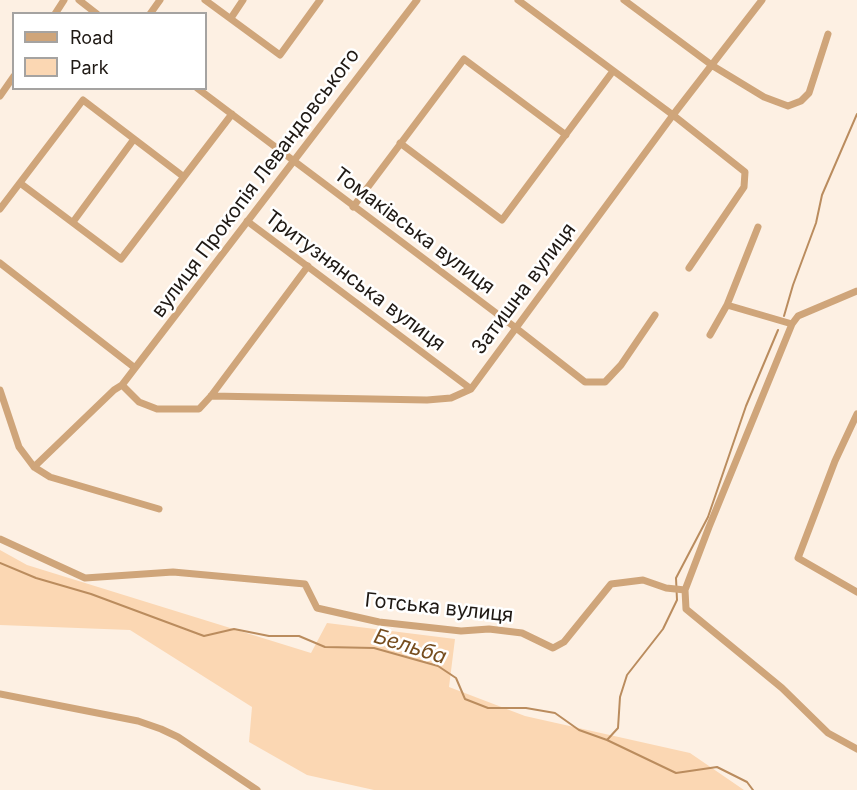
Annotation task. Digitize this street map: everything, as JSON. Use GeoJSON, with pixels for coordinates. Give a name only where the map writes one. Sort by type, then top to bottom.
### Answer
{"type":"FeatureCollection","features":[{"type":"Feature","properties":{"kind":"street"},"geometry":{"type":"LineString","coordinates":[[79,0],[94,12]]}},
{"type":"Feature","properties":{"kind":"street"},"geometry":{"type":"LineString","coordinates":[[205,0],[280,55],[320,0]]}},
{"type":"Feature","properties":{"kind":"street"},"geometry":{"type":"LineString","coordinates":[[231,18],[243,0]]}},
{"type":"Feature","properties":{"kind":"street","name":"вулиця Прокопія Левандовського"},"geometry":{"type":"LineString","coordinates":[[34,467],[122,385],[417,0]]}},
{"type":"Feature","properties":{"kind":"street"},"geometry":{"type":"LineString","coordinates":[[518,0],[745,172],[744,187],[689,268]]}},
{"type":"Feature","properties":{"kind":"street"},"geometry":{"type":"LineString","coordinates":[[624,0],[713,66],[764,97],[788,106],[801,101],[809,93],[828,34]]}},
{"type":"Feature","properties":{"kind":"street","name":"Затишна вулиця"},"geometry":{"type":"LineString","coordinates":[[471,389],[762,0]]}},
{"type":"Feature","properties":{"kind":"street"},"geometry":{"type":"LineString","coordinates":[[353,207],[464,59],[566,135]]}},
{"type":"Feature","properties":{"kind":"street"},"geometry":{"type":"LineString","coordinates":[[400,144],[502,220],[613,71]]}},
{"type":"Feature","properties":{"kind":"street"},"geometry":{"type":"LineString","coordinates":[[0,96],[12,79]]}},
{"type":"Feature","properties":{"kind":"street","name":"Томаківська вулиця"},"geometry":{"type":"LineString","coordinates":[[200,90],[585,382],[605,382],[621,365],[655,315]]}},
{"type":"Feature","properties":{"kind":"street"},"geometry":{"type":"LineString","coordinates":[[0,209],[83,100],[183,177]]}},
{"type":"Feature","properties":{"kind":"street"},"geometry":{"type":"LineString","coordinates":[[20,183],[121,259],[232,114]]}},
{"type":"Feature","properties":{"kind":"street"},"geometry":{"type":"LineString","coordinates":[[73,222],[134,139]]}},
{"type":"Feature","properties":{"kind":"street","name":"Тритузнянська вулиця"},"geometry":{"type":"LineString","coordinates":[[247,221],[471,389]]}},
{"type":"Feature","properties":{"kind":"street"},"geometry":{"type":"LineString","coordinates":[[710,335],[727,305],[758,227]]}},
{"type":"Feature","properties":{"kind":"street"},"geometry":{"type":"LineString","coordinates":[[0,263],[135,368]]}},
{"type":"Feature","properties":{"kind":"street"},"geometry":{"type":"LineString","coordinates":[[122,385],[139,402],[157,409],[199,409],[308,266]]}},
{"type":"Feature","properties":{"kind":"street"},"geometry":{"type":"LineString","coordinates":[[857,291],[798,316],[792,324],[682,590],[686,609],[782,688],[828,733],[857,749]]}},
{"type":"Feature","properties":{"kind":"street"},"geometry":{"type":"LineString","coordinates":[[727,305],[792,324]]}},
{"type":"Feature","properties":{"kind":"street"},"geometry":{"type":"LineString","coordinates":[[211,396],[427,400],[451,398],[471,389]]}},
{"type":"Feature","properties":{"kind":"street"},"geometry":{"type":"LineString","coordinates":[[0,390],[19,447],[34,467],[50,477],[159,508]]}},
{"type":"Feature","properties":{"kind":"street"},"geometry":{"type":"LineString","coordinates":[[857,414],[835,461],[798,558],[857,592]]}},
{"type":"Feature","properties":{"kind":"street","name":"Готська вулиця"},"geometry":{"type":"LineString","coordinates":[[0,539],[85,578],[173,572],[305,584],[317,608],[379,622],[461,631],[489,629],[522,633],[553,648],[564,642],[611,584],[643,580],[666,588],[682,590]]}},
{"type":"Feature","properties":{"kind":"street"},"geometry":{"type":"LineString","coordinates":[[0,694],[138,721],[161,729],[178,737],[257,790]]}},
{"type":"Feature","properties":{"kind":"green space"},"geometry":{"type":"Polygon","coordinates":[[[0,550],[27,565],[311,653],[327,623],[455,639],[449,687],[525,716],[690,753],[744,790],[374,790],[307,775],[249,742],[252,707],[130,630],[0,625],[0,550]]]}},
{"type":"Feature","properties":{"kind":"waterway"},"geometry":{"type":"LineString","coordinates":[[784,316],[816,223],[822,195],[857,114]]}},
{"type":"Feature","properties":{"kind":"waterway"},"geometry":{"type":"LineString","coordinates":[[607,740],[618,728],[620,697],[627,675],[663,629],[677,600],[676,578],[708,517],[746,406],[778,330]]}},
{"type":"Feature","properties":{"kind":"waterway","name":"Бельба"},"geometry":{"type":"LineString","coordinates":[[0,563],[36,578],[91,594],[204,636],[234,629],[269,636],[299,636],[325,647],[374,648],[438,666],[456,678],[465,699],[488,708],[526,708],[555,713],[579,730],[607,740],[676,773],[717,767],[747,782],[753,790]]}}]}
